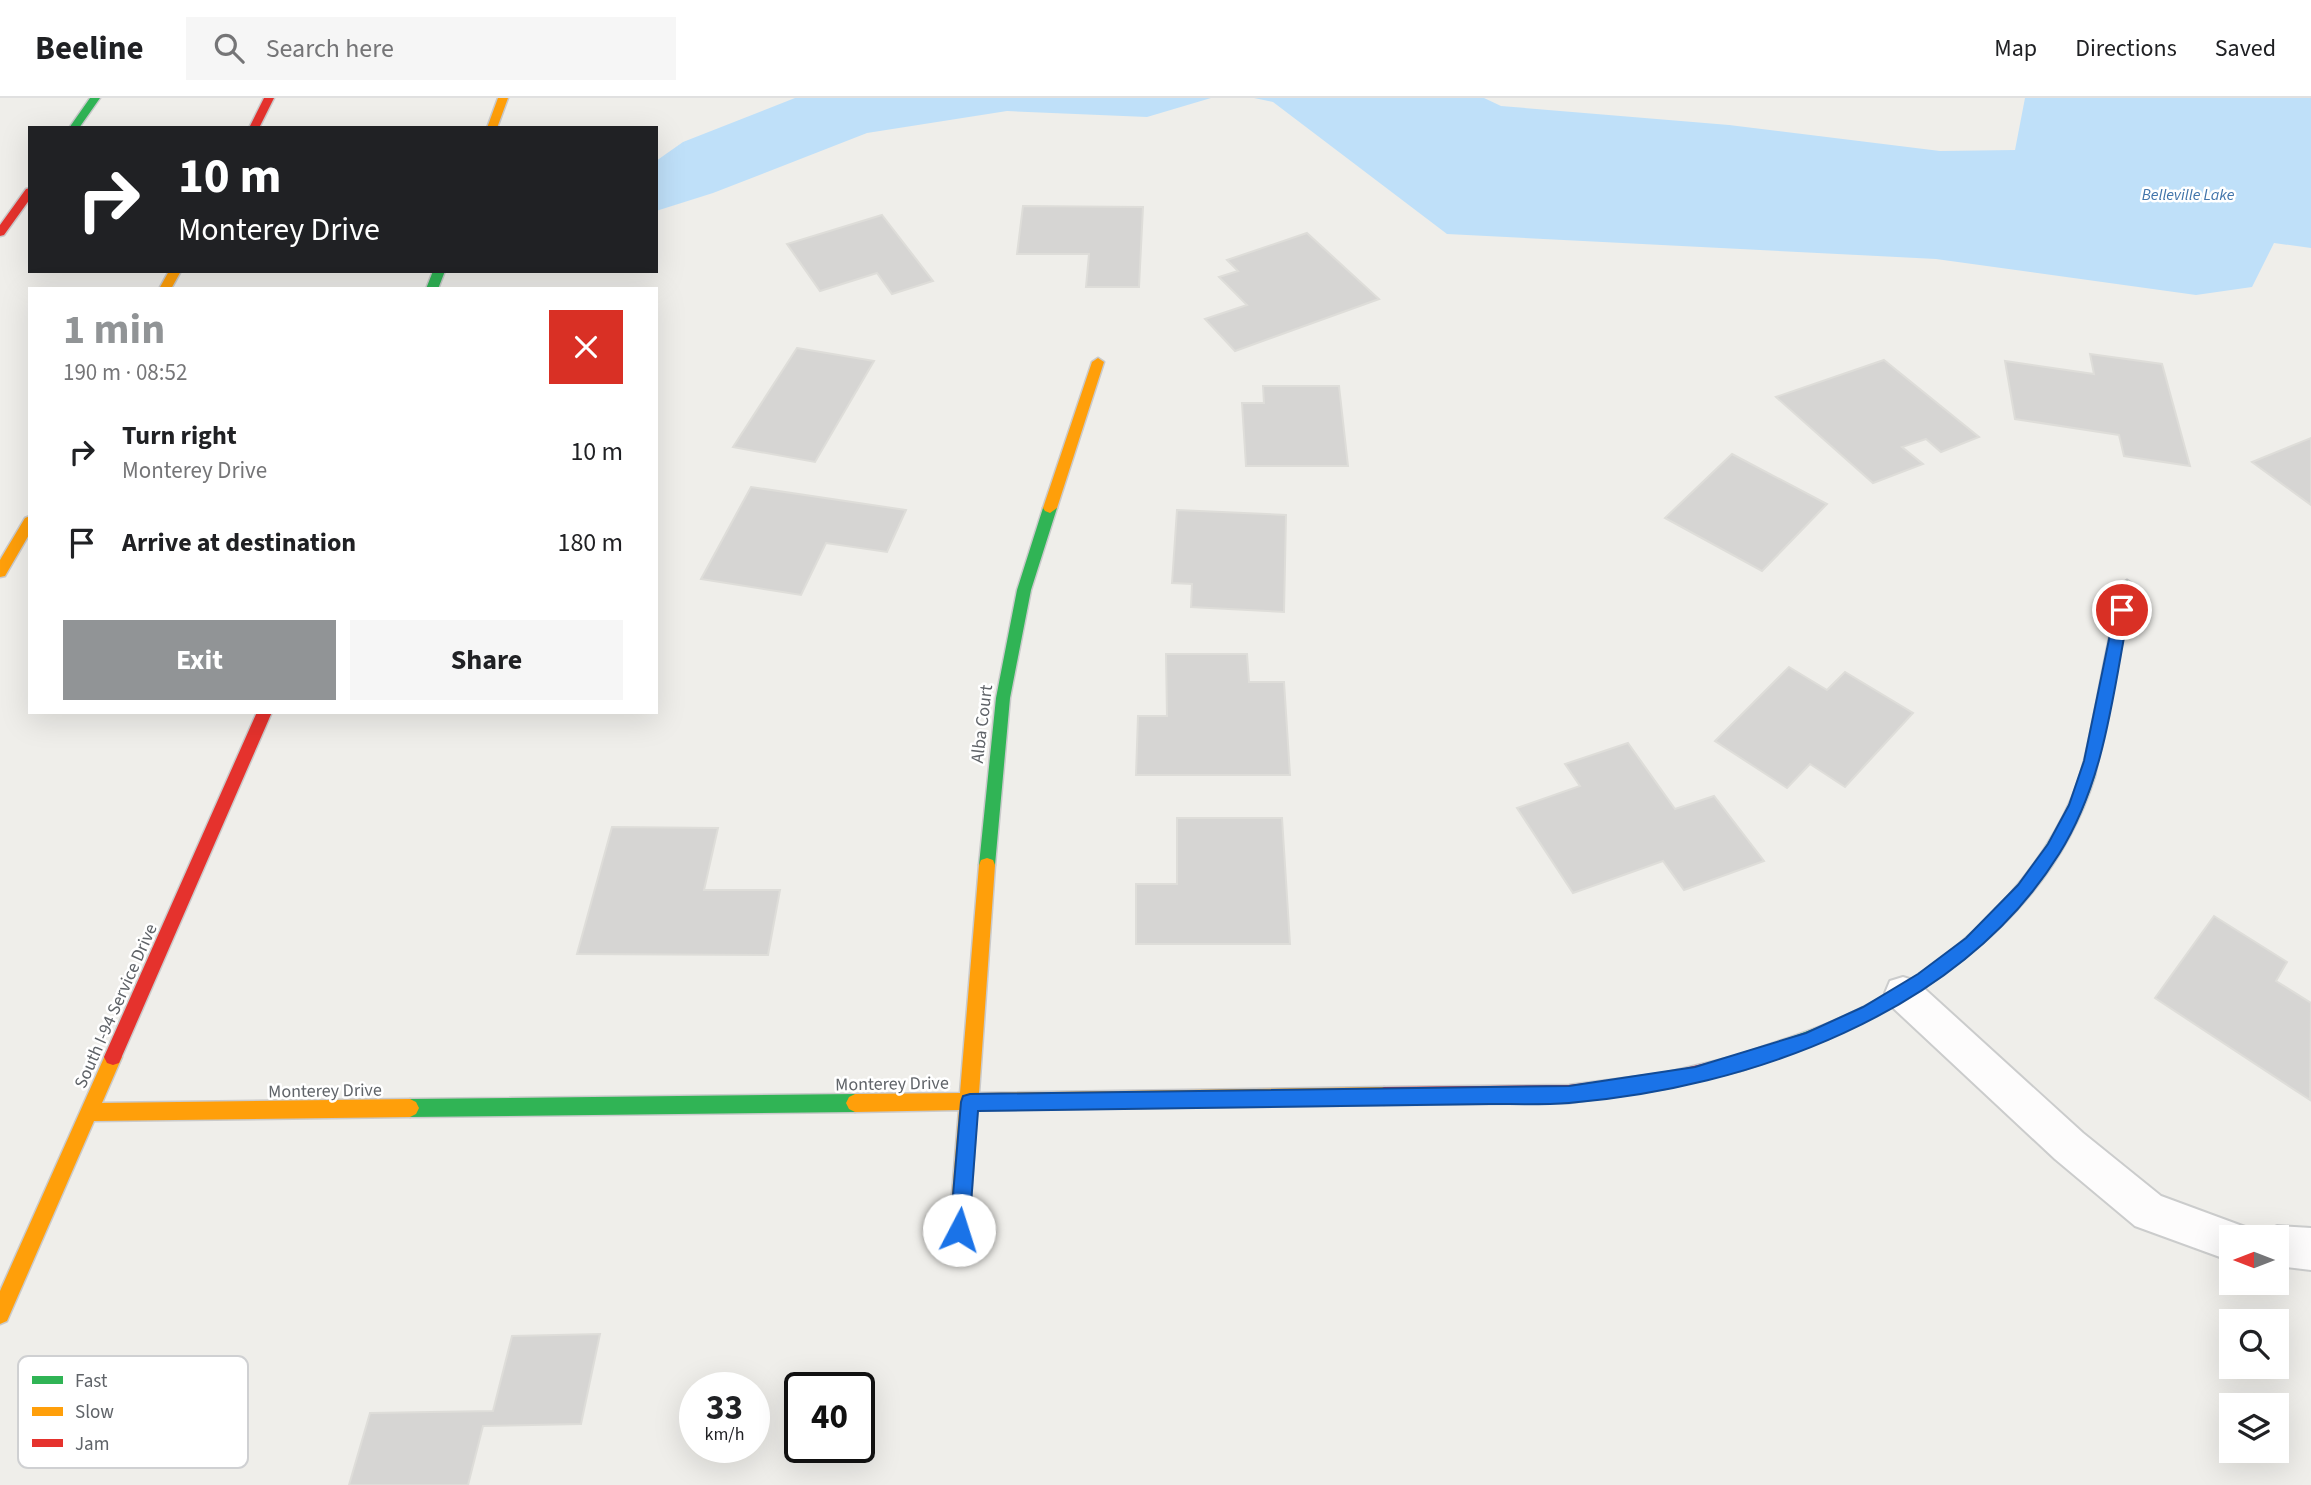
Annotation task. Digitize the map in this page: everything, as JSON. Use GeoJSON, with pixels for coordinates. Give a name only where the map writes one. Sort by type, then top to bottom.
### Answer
{"type":"FeatureCollection","features":[{"type":"Feature","properties":{"kind":"main road"},"geometry":{"type":"LineString","coordinates":[[75,126],[95,98]]}},
{"type":"Feature","properties":{"kind":"main road"},"geometry":{"type":"LineString","coordinates":[[255,126],[269,98]]}},
{"type":"Feature","properties":{"kind":"main road"},"geometry":{"type":"LineString","coordinates":[[493,126],[503,98]]}},
{"type":"Feature","properties":{"kind":"main road"},"geometry":{"type":"LineString","coordinates":[[0,233],[28,194]]}},
{"type":"Feature","properties":{"kind":"main road","name":"Alba Court"},"geometry":{"type":"LineString","coordinates":[[959,1230],[993,789],[1003,698],[1024,590],[1098,362]]}},
{"type":"Feature","properties":{"kind":"main road"},"geometry":{"type":"LineString","coordinates":[[0,572],[28,524]]}},
{"type":"Feature","properties":{"kind":"main road","name":"Monterey Drive"},"geometry":{"type":"LineString","coordinates":[[90,1112],[1569,1094],[1707,1072],[1809,1041],[1870,1013],[1903,993],[1972,943],[2024,890],[2054,849],[2077,805],[2092,761],[2127,585]]}},
{"type":"Feature","properties":{"kind":"main road","name":"South I-94 Service Drive"},"geometry":{"type":"LineString","coordinates":[[0,1314],[264,714]]}},
{"type":"Feature","properties":{"kind":"lane"},"geometry":{"type":"LineString","coordinates":[[1903,993],[2069,1146],[2148,1212],[2219,1237]]}},
{"type":"Feature","properties":{"kind":"lane"},"geometry":{"type":"LineString","coordinates":[[2289,1247],[2311,1249]]}},
{"type":"Feature","properties":{"kind":"water"},"geometry":{"type":"Polygon","coordinates":[[[795,98],[1211,98],[1147,117],[1007,111],[867,133],[713,193],[658,210],[658,160],[683,142],[795,98]]]}},
{"type":"Feature","properties":{"kind":"water","name":"Belleville Lake"},"geometry":{"type":"Polygon","coordinates":[[[1254,98],[1484,98],[1501,106],[1729,125],[1940,151],[2015,150],[2025,98],[2311,98],[2311,248],[2274,243],[2252,287],[2196,295],[1936,259],[1447,234],[1273,102],[1254,98]]]}},
{"type":"Feature","properties":{"kind":"building"},"geometry":{"type":"Polygon","coordinates":[[[1023,206],[1143,207],[1139,287],[1086,287],[1089,254],[1017,254],[1023,206]]]}},
{"type":"Feature","properties":{"kind":"building"},"geometry":{"type":"Polygon","coordinates":[[[882,215],[933,281],[892,294],[877,273],[820,291],[787,244],[882,215]]]}},
{"type":"Feature","properties":{"kind":"building"},"geometry":{"type":"Polygon","coordinates":[[[1307,233],[1379,299],[1235,351],[1205,319],[1247,305],[1219,277],[1238,271],[1227,260],[1307,233]]]}},
{"type":"Feature","properties":{"kind":"building"},"geometry":{"type":"Polygon","coordinates":[[[797,348],[874,361],[815,462],[733,447],[797,348]]]}},
{"type":"Feature","properties":{"kind":"building"},"geometry":{"type":"Polygon","coordinates":[[[2090,354],[2162,364],[2190,466],[2124,456],[2119,435],[2015,419],[2005,361],[2094,374],[2090,354]]]}},
{"type":"Feature","properties":{"kind":"building"},"geometry":{"type":"Polygon","coordinates":[[[1884,360],[1979,437],[1941,452],[1926,439],[1902,447],[1923,464],[1873,483],[1776,397],[1884,360]]]}},
{"type":"Feature","properties":{"kind":"building"},"geometry":{"type":"Polygon","coordinates":[[[1263,386],[1339,386],[1348,466],[1246,466],[1242,403],[1264,403],[1263,386]]]}},
{"type":"Feature","properties":{"kind":"building"},"geometry":{"type":"Polygon","coordinates":[[[2311,438],[2311,505],[2252,462],[2311,438]]]}},
{"type":"Feature","properties":{"kind":"building"},"geometry":{"type":"Polygon","coordinates":[[[1732,454],[1827,504],[1762,571],[1665,518],[1732,454]]]}},
{"type":"Feature","properties":{"kind":"building"},"geometry":{"type":"Polygon","coordinates":[[[751,487],[906,510],[887,552],[826,543],[801,595],[701,579],[751,487]]]}},
{"type":"Feature","properties":{"kind":"building"},"geometry":{"type":"Polygon","coordinates":[[[1177,510],[1286,515],[1284,612],[1191,607],[1192,584],[1172,583],[1177,510]]]}},
{"type":"Feature","properties":{"kind":"building"},"geometry":{"type":"Polygon","coordinates":[[[1166,654],[1247,654],[1249,682],[1284,682],[1290,775],[1136,775],[1138,716],[1167,716],[1166,654]]]}},
{"type":"Feature","properties":{"kind":"building"},"geometry":{"type":"Polygon","coordinates":[[[1789,667],[1827,690],[1845,672],[1913,713],[1845,787],[1810,764],[1787,788],[1715,741],[1789,667]]]}},
{"type":"Feature","properties":{"kind":"building"},"geometry":{"type":"Polygon","coordinates":[[[1628,743],[1675,809],[1714,796],[1764,861],[1684,890],[1663,861],[1573,893],[1517,808],[1580,786],[1565,764],[1628,743]]]}},
{"type":"Feature","properties":{"kind":"building"},"geometry":{"type":"Polygon","coordinates":[[[1177,818],[1282,818],[1290,944],[1136,944],[1136,884],[1177,884],[1177,818]]]}},
{"type":"Feature","properties":{"kind":"building"},"geometry":{"type":"Polygon","coordinates":[[[612,827],[718,828],[704,890],[780,890],[768,955],[577,954],[612,827]]]}},
{"type":"Feature","properties":{"kind":"building"},"geometry":{"type":"Polygon","coordinates":[[[2214,916],[2287,962],[2276,981],[2311,1003],[2310,1100],[2155,998],[2214,916]]]}},
{"type":"Feature","properties":{"kind":"building"},"geometry":{"type":"Polygon","coordinates":[[[600,1334],[581,1424],[483,1426],[468,1485],[349,1485],[370,1413],[493,1411],[512,1336],[600,1334]]]}},
{"type":"Feature","properties":{"kind":"traffic: fast"},"geometry":{"type":"LineString","coordinates":[[75,126],[95,98]]}},
{"type":"Feature","properties":{"kind":"traffic: fast"},"geometry":{"type":"LineString","coordinates":[[433,287],[438,273]]}},
{"type":"Feature","properties":{"kind":"traffic: fast"},"geometry":{"type":"LineString","coordinates":[[987,865],[1003,698],[1024,590],[1050,508]]}},
{"type":"Feature","properties":{"kind":"traffic: fast"},"geometry":{"type":"LineString","coordinates":[[1740,1063],[1791,1047],[1843,1025],[1893,999],[1941,968],[1985,931],[2023,891],[2055,846],[2084,786],[2127,585]]}},
{"type":"Feature","properties":{"kind":"traffic: fast"},"geometry":{"type":"LineString","coordinates":[[410,1108],[855,1103]]}},
{"type":"Feature","properties":{"kind":"traffic: slow"},"geometry":{"type":"LineString","coordinates":[[493,126],[503,98]]}},
{"type":"Feature","properties":{"kind":"traffic: slow"},"geometry":{"type":"LineString","coordinates":[[166,287],[174,273]]}},
{"type":"Feature","properties":{"kind":"traffic: slow"},"geometry":{"type":"LineString","coordinates":[[1050,508],[1098,362]]}},
{"type":"Feature","properties":{"kind":"traffic: slow"},"geometry":{"type":"LineString","coordinates":[[0,572],[28,524]]}},
{"type":"Feature","properties":{"kind":"traffic: slow"},"geometry":{"type":"LineString","coordinates":[[959,1230],[987,865]]}},
{"type":"Feature","properties":{"kind":"traffic: slow"},"geometry":{"type":"LineString","coordinates":[[0,1314],[113,1057]]}},
{"type":"Feature","properties":{"kind":"traffic: slow"},"geometry":{"type":"LineString","coordinates":[[855,1103],[1384,1096]]}},
{"type":"Feature","properties":{"kind":"traffic: slow"},"geometry":{"type":"LineString","coordinates":[[90,1112],[410,1108]]}},
{"type":"Feature","properties":{"kind":"traffic: jam"},"geometry":{"type":"LineString","coordinates":[[255,126],[269,98]]}},
{"type":"Feature","properties":{"kind":"traffic: jam"},"geometry":{"type":"LineString","coordinates":[[0,233],[28,194]]}},
{"type":"Feature","properties":{"kind":"traffic: jam"},"geometry":{"type":"LineString","coordinates":[[113,1057],[264,714]]}},
{"type":"Feature","properties":{"kind":"traffic: jam"},"geometry":{"type":"LineString","coordinates":[[1384,1096],[1569,1094],[1664,1081],[1740,1063]]}},
{"type":"Feature","properties":{"kind":"route"},"geometry":{"type":"LineString","coordinates":[[959,1230],[970,1102],[1569,1094],[1695,1076],[1809,1041],[1870,1013],[1924,980],[1972,943],[2024,890],[2054,849],[2077,805],[2092,761],[2122,610]]}}]}
